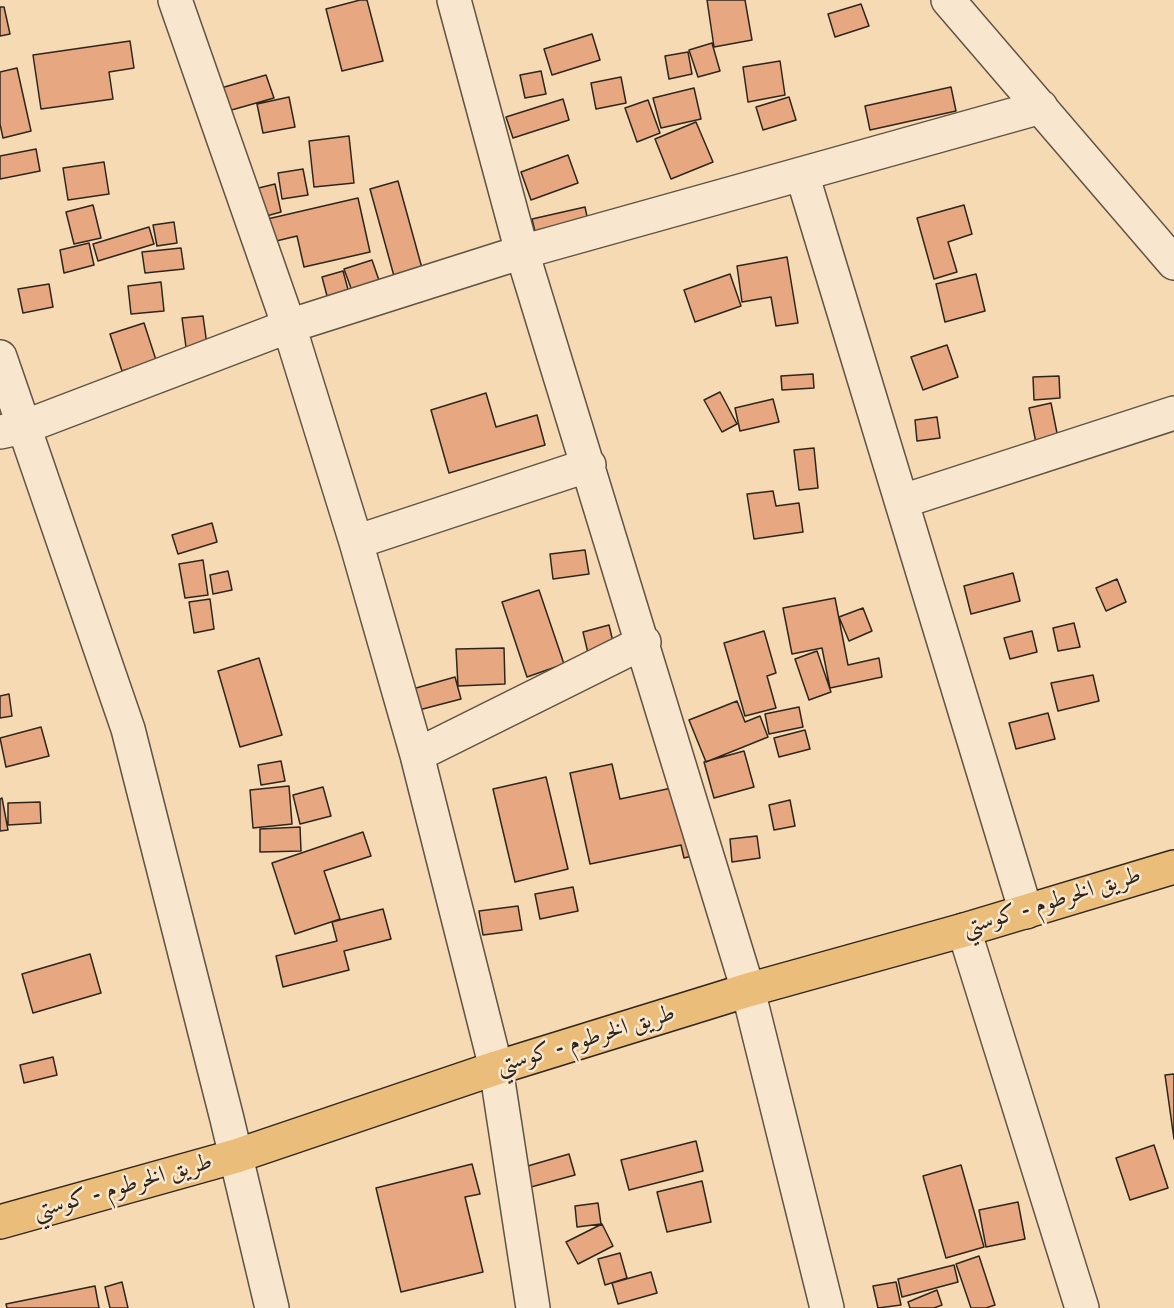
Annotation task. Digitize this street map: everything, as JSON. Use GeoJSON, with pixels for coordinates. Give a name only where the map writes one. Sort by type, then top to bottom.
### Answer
{"type":"FeatureCollection","features":[{"type":"Feature","properties":{"kind":"highway","name":"طريق الخرطوم - كوستي"},"geometry":{"type":"LineString","coordinates":[[0,1222],[236,1156],[496,1068],[748,990],[964,930],[1174,867]]}},
{"type":"Feature","properties":{"kind":"street"},"geometry":{"type":"LineString","coordinates":[[175,0],[289,326],[356,542],[417,755],[496,1068],[533,1308]]}},
{"type":"Feature","properties":{"kind":"street"},"geometry":{"type":"LineString","coordinates":[[454,0],[522,252],[644,642],[748,990],[827,1308]]}},
{"type":"Feature","properties":{"kind":"street"},"geometry":{"type":"LineString","coordinates":[[948,0],[1174,263]]}},
{"type":"Feature","properties":{"kind":"street"},"geometry":{"type":"LineString","coordinates":[[12,430],[289,326],[522,252],[1041,107]]}},
{"type":"Feature","properties":{"kind":"street"},"geometry":{"type":"LineString","coordinates":[[802,174],[1026,912]]}},
{"type":"Feature","properties":{"kind":"street"},"geometry":{"type":"LineString","coordinates":[[0,357],[12,430],[128,729],[272,1308]]}},
{"type":"Feature","properties":{"kind":"street"},"geometry":{"type":"LineString","coordinates":[[903,501],[1174,413]]}},
{"type":"Feature","properties":{"kind":"street"},"geometry":{"type":"LineString","coordinates":[[356,542],[589,465]]}},
{"type":"Feature","properties":{"kind":"street"},"geometry":{"type":"LineString","coordinates":[[417,755],[644,642]]}},
{"type":"Feature","properties":{"kind":"street"},"geometry":{"type":"LineString","coordinates":[[964,930],[1082,1308]]}},
{"type":"Feature","properties":{"kind":"building"},"geometry":{"type":"Polygon","coordinates":[[[367,0],[383,61],[342,71],[326,9],[367,0]]]}},
{"type":"Feature","properties":{"kind":"building"},"geometry":{"type":"Polygon","coordinates":[[[707,0],[745,0],[752,40],[714,47],[707,0]]]}},
{"type":"Feature","properties":{"kind":"building"},"geometry":{"type":"Polygon","coordinates":[[[861,4],[869,26],[835,37],[828,14],[861,4]]]}},
{"type":"Feature","properties":{"kind":"building"},"geometry":{"type":"Polygon","coordinates":[[[0,7],[4,7],[10,34],[0,36],[0,7]]]}},
{"type":"Feature","properties":{"kind":"building"},"geometry":{"type":"Polygon","coordinates":[[[592,34],[600,60],[552,75],[544,49],[592,34]]]}},
{"type":"Feature","properties":{"kind":"building"},"geometry":{"type":"Polygon","coordinates":[[[130,41],[134,68],[109,72],[113,99],[41,109],[33,55],[130,41]]]}},
{"type":"Feature","properties":{"kind":"building"},"geometry":{"type":"Polygon","coordinates":[[[712,43],[720,71],[698,77],[689,50],[712,43]]]}},
{"type":"Feature","properties":{"kind":"building"},"geometry":{"type":"Polygon","coordinates":[[[688,52],[692,74],[669,79],[665,56],[688,52]]]}},
{"type":"Feature","properties":{"kind":"building"},"geometry":{"type":"Polygon","coordinates":[[[780,61],[785,95],[748,102],[743,67],[780,61]]]}},
{"type":"Feature","properties":{"kind":"building"},"geometry":{"type":"Polygon","coordinates":[[[17,68],[31,131],[3,138],[0,124],[0,72],[17,68]]]}},
{"type":"Feature","properties":{"kind":"building"},"geometry":{"type":"Polygon","coordinates":[[[541,71],[546,94],[525,98],[520,75],[541,71]]]}},
{"type":"Feature","properties":{"kind":"building"},"geometry":{"type":"Polygon","coordinates":[[[266,75],[274,98],[228,111],[221,88],[266,75]]]}},
{"type":"Feature","properties":{"kind":"building"},"geometry":{"type":"Polygon","coordinates":[[[621,77],[626,103],[596,109],[591,83],[621,77]]]}},
{"type":"Feature","properties":{"kind":"building"},"geometry":{"type":"Polygon","coordinates":[[[951,87],[956,111],[870,130],[865,106],[951,87]]]}},
{"type":"Feature","properties":{"kind":"building"},"geometry":{"type":"Polygon","coordinates":[[[694,88],[701,119],[661,128],[653,98],[694,88]]]}},
{"type":"Feature","properties":{"kind":"building"},"geometry":{"type":"Polygon","coordinates":[[[289,97],[295,127],[263,133],[257,104],[289,97]]]}},
{"type":"Feature","properties":{"kind":"building"},"geometry":{"type":"Polygon","coordinates":[[[789,97],[796,120],[763,130],[756,107],[789,97]]]}},
{"type":"Feature","properties":{"kind":"building"},"geometry":{"type":"Polygon","coordinates":[[[563,99],[569,120],[513,138],[506,117],[563,99]]]}},
{"type":"Feature","properties":{"kind":"building"},"geometry":{"type":"Polygon","coordinates":[[[648,100],[660,133],[637,142],[625,108],[648,100]]]}},
{"type":"Feature","properties":{"kind":"building"},"geometry":{"type":"Polygon","coordinates":[[[696,122],[713,162],[671,179],[655,139],[696,122]]]}},
{"type":"Feature","properties":{"kind":"building"},"geometry":{"type":"Polygon","coordinates":[[[349,136],[354,183],[314,187],[309,141],[349,136]]]}},
{"type":"Feature","properties":{"kind":"building"},"geometry":{"type":"Polygon","coordinates":[[[36,149],[40,171],[0,179],[0,156],[36,149]]]}},
{"type":"Feature","properties":{"kind":"building"},"geometry":{"type":"Polygon","coordinates":[[[568,155],[578,183],[531,200],[521,172],[568,155]]]}},
{"type":"Feature","properties":{"kind":"building"},"geometry":{"type":"Polygon","coordinates":[[[104,162],[109,194],[68,200],[63,168],[104,162]]]}},
{"type":"Feature","properties":{"kind":"building"},"geometry":{"type":"Polygon","coordinates":[[[303,169],[308,195],[282,199],[278,173],[303,169]]]}},
{"type":"Feature","properties":{"kind":"building"},"geometry":{"type":"Polygon","coordinates":[[[398,181],[425,279],[397,287],[370,189],[398,181]]]}},
{"type":"Feature","properties":{"kind":"building"},"geometry":{"type":"Polygon","coordinates":[[[275,184],[281,212],[237,224],[230,195],[275,184]]]}},
{"type":"Feature","properties":{"kind":"building"},"geometry":{"type":"Polygon","coordinates":[[[358,198],[370,252],[304,267],[297,236],[268,243],[263,220],[358,198]]]}},
{"type":"Feature","properties":{"kind":"building"},"geometry":{"type":"Polygon","coordinates":[[[93,205],[101,238],[74,244],[66,212],[93,205]]]}},
{"type":"Feature","properties":{"kind":"building"},"geometry":{"type":"Polygon","coordinates":[[[964,205],[972,234],[948,242],[957,272],[934,279],[917,218],[964,205]]]}},
{"type":"Feature","properties":{"kind":"building"},"geometry":{"type":"Polygon","coordinates":[[[585,207],[592,240],[540,252],[532,219],[585,207]]]}},
{"type":"Feature","properties":{"kind":"building"},"geometry":{"type":"Polygon","coordinates":[[[174,222],[177,243],[157,246],[153,225],[174,222]]]}},
{"type":"Feature","properties":{"kind":"building"},"geometry":{"type":"Polygon","coordinates":[[[149,227],[154,244],[98,261],[93,244],[149,227]]]}},
{"type":"Feature","properties":{"kind":"building"},"geometry":{"type":"Polygon","coordinates":[[[89,243],[94,265],[64,273],[60,250],[89,243]]]}},
{"type":"Feature","properties":{"kind":"building"},"geometry":{"type":"Polygon","coordinates":[[[181,248],[184,269],[145,273],[142,252],[181,248]]]}},
{"type":"Feature","properties":{"kind":"building"},"geometry":{"type":"Polygon","coordinates":[[[787,257],[798,323],[776,326],[771,297],[742,302],[737,266],[787,257]]]}},
{"type":"Feature","properties":{"kind":"building"},"geometry":{"type":"Polygon","coordinates":[[[372,260],[383,292],[356,302],[344,269],[372,260]]]}},
{"type":"Feature","properties":{"kind":"building"},"geometry":{"type":"Polygon","coordinates":[[[343,271],[352,304],[331,311],[322,277],[343,271]]]}},
{"type":"Feature","properties":{"kind":"building"},"geometry":{"type":"Polygon","coordinates":[[[730,274],[741,306],[695,322],[684,290],[730,274]]]}},
{"type":"Feature","properties":{"kind":"building"},"geometry":{"type":"Polygon","coordinates":[[[976,274],[985,311],[945,322],[936,284],[976,274]]]}},
{"type":"Feature","properties":{"kind":"building"},"geometry":{"type":"Polygon","coordinates":[[[161,282],[164,311],[131,314],[128,286],[161,282]]]}},
{"type":"Feature","properties":{"kind":"building"},"geometry":{"type":"Polygon","coordinates":[[[49,284],[53,307],[23,313],[18,289],[49,284]]]}},
{"type":"Feature","properties":{"kind":"building"},"geometry":{"type":"Polygon","coordinates":[[[203,316],[207,345],[186,347],[182,318],[203,316]]]}},
{"type":"Feature","properties":{"kind":"building"},"geometry":{"type":"Polygon","coordinates":[[[144,323],[156,360],[122,371],[110,334],[144,323]]]}},
{"type":"Feature","properties":{"kind":"building"},"geometry":{"type":"Polygon","coordinates":[[[947,345],[958,377],[923,390],[911,357],[947,345]]]}},
{"type":"Feature","properties":{"kind":"building"},"geometry":{"type":"Polygon","coordinates":[[[813,374],[814,388],[782,390],[781,376],[813,374]]]}},
{"type":"Feature","properties":{"kind":"building"},"geometry":{"type":"Polygon","coordinates":[[[1059,376],[1060,398],[1034,400],[1033,377],[1059,376]]]}},
{"type":"Feature","properties":{"kind":"building"},"geometry":{"type":"Polygon","coordinates":[[[720,392],[737,424],[722,432],[704,400],[720,392]]]}},
{"type":"Feature","properties":{"kind":"building"},"geometry":{"type":"Polygon","coordinates":[[[486,393],[496,427],[537,415],[545,445],[449,473],[431,410],[486,393]]]}},
{"type":"Feature","properties":{"kind":"building"},"geometry":{"type":"Polygon","coordinates":[[[773,399],[779,422],[740,431],[735,408],[773,399]]]}},
{"type":"Feature","properties":{"kind":"building"},"geometry":{"type":"Polygon","coordinates":[[[1051,403],[1061,453],[1039,458],[1029,408],[1051,403]]]}},
{"type":"Feature","properties":{"kind":"building"},"geometry":{"type":"Polygon","coordinates":[[[937,417],[940,438],[917,441],[915,420],[937,417]]]}},
{"type":"Feature","properties":{"kind":"building"},"geometry":{"type":"Polygon","coordinates":[[[814,448],[818,488],[799,490],[794,450],[814,448]]]}},
{"type":"Feature","properties":{"kind":"building"},"geometry":{"type":"Polygon","coordinates":[[[773,491],[776,506],[799,503],[803,532],[754,539],[747,494],[773,491]]]}},
{"type":"Feature","properties":{"kind":"building"},"geometry":{"type":"Polygon","coordinates":[[[212,523],[217,542],[178,554],[172,535],[212,523]]]}},
{"type":"Feature","properties":{"kind":"building"},"geometry":{"type":"Polygon","coordinates":[[[585,550],[589,574],[553,579],[550,554],[585,550]]]}},
{"type":"Feature","properties":{"kind":"building"},"geometry":{"type":"Polygon","coordinates":[[[203,560],[208,595],[185,598],[179,564],[203,560]]]}},
{"type":"Feature","properties":{"kind":"building"},"geometry":{"type":"Polygon","coordinates":[[[228,571],[232,590],[213,594],[210,575],[228,571]]]}},
{"type":"Feature","properties":{"kind":"building"},"geometry":{"type":"Polygon","coordinates":[[[1013,573],[1020,601],[971,614],[964,586],[1013,573]]]}},
{"type":"Feature","properties":{"kind":"building"},"geometry":{"type":"Polygon","coordinates":[[[1117,579],[1126,602],[1106,611],[1096,588],[1117,579]]]}},
{"type":"Feature","properties":{"kind":"building"},"geometry":{"type":"Polygon","coordinates":[[[539,590],[564,664],[527,677],[502,602],[539,590]]]}},
{"type":"Feature","properties":{"kind":"building"},"geometry":{"type":"Polygon","coordinates":[[[835,598],[848,665],[879,658],[882,677],[830,688],[822,648],[792,654],[783,608],[835,598]]]}},
{"type":"Feature","properties":{"kind":"building"},"geometry":{"type":"Polygon","coordinates":[[[210,599],[214,629],[194,633],[189,602],[210,599]]]}},
{"type":"Feature","properties":{"kind":"building"},"geometry":{"type":"Polygon","coordinates":[[[863,608],[872,631],[849,641],[839,617],[863,608]]]}},
{"type":"Feature","properties":{"kind":"building"},"geometry":{"type":"Polygon","coordinates":[[[1074,623],[1080,647],[1058,651],[1053,628],[1074,623]]]}},
{"type":"Feature","properties":{"kind":"building"},"geometry":{"type":"Polygon","coordinates":[[[609,625],[614,646],[588,653],[583,632],[609,625]]]}},
{"type":"Feature","properties":{"kind":"building"},"geometry":{"type":"Polygon","coordinates":[[[764,631],[776,673],[767,676],[776,708],[745,716],[724,643],[764,631]]]}},
{"type":"Feature","properties":{"kind":"building"},"geometry":{"type":"Polygon","coordinates":[[[1032,631],[1037,652],[1010,659],[1004,638],[1032,631]]]}},
{"type":"Feature","properties":{"kind":"building"},"geometry":{"type":"Polygon","coordinates":[[[504,648],[505,684],[458,686],[456,649],[504,648]]]}},
{"type":"Feature","properties":{"kind":"building"},"geometry":{"type":"Polygon","coordinates":[[[817,651],[831,692],[809,700],[795,659],[817,651]]]}},
{"type":"Feature","properties":{"kind":"building"},"geometry":{"type":"Polygon","coordinates":[[[259,658],[282,735],[240,747],[218,671],[259,658]]]}},
{"type":"Feature","properties":{"kind":"building"},"geometry":{"type":"Polygon","coordinates":[[[1093,675],[1099,701],[1058,711],[1051,683],[1093,675]]]}},
{"type":"Feature","properties":{"kind":"building"},"geometry":{"type":"Polygon","coordinates":[[[455,677],[461,699],[415,711],[409,690],[455,677]]]}},
{"type":"Feature","properties":{"kind":"building"},"geometry":{"type":"Polygon","coordinates":[[[9,694],[12,716],[0,718],[0,696],[9,694]]]}},
{"type":"Feature","properties":{"kind":"building"},"geometry":{"type":"Polygon","coordinates":[[[737,701],[745,722],[760,716],[768,737],[706,762],[689,720],[737,701]]]}},
{"type":"Feature","properties":{"kind":"building"},"geometry":{"type":"Polygon","coordinates":[[[799,707],[803,727],[769,734],[765,714],[799,707]]]}},
{"type":"Feature","properties":{"kind":"building"},"geometry":{"type":"Polygon","coordinates":[[[1048,713],[1055,739],[1016,749],[1009,723],[1048,713]]]}},
{"type":"Feature","properties":{"kind":"building"},"geometry":{"type":"Polygon","coordinates":[[[41,727],[49,756],[6,767],[0,738],[41,727]]]}},
{"type":"Feature","properties":{"kind":"building"},"geometry":{"type":"Polygon","coordinates":[[[805,730],[810,749],[779,757],[774,738],[805,730]]]}},
{"type":"Feature","properties":{"kind":"building"},"geometry":{"type":"Polygon","coordinates":[[[744,751],[754,787],[714,798],[704,762],[744,751]]]}},
{"type":"Feature","properties":{"kind":"building"},"geometry":{"type":"Polygon","coordinates":[[[281,761],[285,781],[261,785],[258,765],[281,761]]]}},
{"type":"Feature","properties":{"kind":"building"},"geometry":{"type":"Polygon","coordinates":[[[612,764],[620,799],[681,786],[696,855],[684,858],[681,845],[590,864],[570,773],[612,764]]]}},
{"type":"Feature","properties":{"kind":"building"},"geometry":{"type":"Polygon","coordinates":[[[546,777],[568,869],[515,882],[493,789],[546,777]]]}},
{"type":"Feature","properties":{"kind":"building"},"geometry":{"type":"Polygon","coordinates":[[[289,786],[292,824],[253,828],[250,790],[289,786]]]}},
{"type":"Feature","properties":{"kind":"building"},"geometry":{"type":"Polygon","coordinates":[[[323,787],[331,816],[300,824],[293,795],[323,787]]]}},
{"type":"Feature","properties":{"kind":"building"},"geometry":{"type":"Polygon","coordinates":[[[2,798],[8,830],[0,831],[0,799],[2,798]]]}},
{"type":"Feature","properties":{"kind":"building"},"geometry":{"type":"Polygon","coordinates":[[[790,800],[795,826],[774,830],[769,805],[790,800]]]}},
{"type":"Feature","properties":{"kind":"building"},"geometry":{"type":"Polygon","coordinates":[[[40,802],[41,823],[8,825],[8,803],[40,802]]]}},
{"type":"Feature","properties":{"kind":"building"},"geometry":{"type":"Polygon","coordinates":[[[300,827],[301,851],[260,852],[260,829],[300,827]]]}},
{"type":"Feature","properties":{"kind":"building"},"geometry":{"type":"Polygon","coordinates":[[[363,832],[371,856],[324,871],[340,919],[295,934],[272,863],[363,832]]]}},
{"type":"Feature","properties":{"kind":"building"},"geometry":{"type":"Polygon","coordinates":[[[757,836],[760,858],[732,862],[730,839],[757,836]]]}},
{"type":"Feature","properties":{"kind":"building"},"geometry":{"type":"Polygon","coordinates":[[[573,887],[578,911],[540,919],[535,894],[573,887]]]}},
{"type":"Feature","properties":{"kind":"building"},"geometry":{"type":"Polygon","coordinates":[[[518,906],[522,930],[483,935],[479,911],[518,906]]]}},
{"type":"Feature","properties":{"kind":"building"},"geometry":{"type":"Polygon","coordinates":[[[383,909],[391,939],[344,951],[349,970],[283,987],[276,956],[337,941],[332,922],[383,909]]]}},
{"type":"Feature","properties":{"kind":"building"},"geometry":{"type":"Polygon","coordinates":[[[90,954],[101,993],[33,1013],[22,974],[90,954]]]}},
{"type":"Feature","properties":{"kind":"building"},"geometry":{"type":"Polygon","coordinates":[[[53,1057],[57,1075],[24,1083],[20,1065],[53,1057]]]}},
{"type":"Feature","properties":{"kind":"building"},"geometry":{"type":"Polygon","coordinates":[[[1174,1074],[1174,1139],[1165,1075],[1174,1074]]]}},
{"type":"Feature","properties":{"kind":"building"},"geometry":{"type":"Polygon","coordinates":[[[696,1141],[703,1171],[629,1190],[621,1160],[696,1141]]]}},
{"type":"Feature","properties":{"kind":"building"},"geometry":{"type":"Polygon","coordinates":[[[1154,1145],[1168,1188],[1130,1200],[1116,1158],[1154,1145]]]}},
{"type":"Feature","properties":{"kind":"building"},"geometry":{"type":"Polygon","coordinates":[[[569,1154],[575,1175],[520,1190],[514,1170],[569,1154]]]}},
{"type":"Feature","properties":{"kind":"building"},"geometry":{"type":"Polygon","coordinates":[[[472,1164],[480,1194],[465,1197],[483,1272],[401,1292],[376,1188],[472,1164]]]}},
{"type":"Feature","properties":{"kind":"building"},"geometry":{"type":"Polygon","coordinates":[[[961,1165],[984,1247],[946,1258],[923,1176],[961,1165]]]}},
{"type":"Feature","properties":{"kind":"building"},"geometry":{"type":"Polygon","coordinates":[[[702,1181],[711,1222],[667,1232],[657,1192],[702,1181]]]}},
{"type":"Feature","properties":{"kind":"building"},"geometry":{"type":"Polygon","coordinates":[[[1018,1202],[1025,1239],[986,1247],[979,1210],[1018,1202]]]}},
{"type":"Feature","properties":{"kind":"building"},"geometry":{"type":"Polygon","coordinates":[[[598,1203],[601,1224],[577,1227],[575,1206],[598,1203]]]}},
{"type":"Feature","properties":{"kind":"building"},"geometry":{"type":"Polygon","coordinates":[[[602,1224],[613,1246],[578,1264],[566,1242],[602,1224]]]}},
{"type":"Feature","properties":{"kind":"building"},"geometry":{"type":"Polygon","coordinates":[[[620,1253],[627,1278],[605,1285],[598,1259],[620,1253]]]}},
{"type":"Feature","properties":{"kind":"building"},"geometry":{"type":"Polygon","coordinates":[[[979,1256],[995,1305],[986,1308],[971,1308],[956,1264],[979,1256]]]}},
{"type":"Feature","properties":{"kind":"building"},"geometry":{"type":"Polygon","coordinates":[[[954,1265],[958,1282],[902,1297],[898,1279],[954,1265]]]}},
{"type":"Feature","properties":{"kind":"building"},"geometry":{"type":"Polygon","coordinates":[[[651,1272],[657,1293],[618,1304],[612,1283],[651,1272]]]}},
{"type":"Feature","properties":{"kind":"building"},"geometry":{"type":"Polygon","coordinates":[[[122,1282],[128,1308],[110,1308],[105,1287],[122,1282]]]}},
{"type":"Feature","properties":{"kind":"building"},"geometry":{"type":"Polygon","coordinates":[[[896,1282],[901,1305],[878,1308],[873,1286],[896,1282]]]}},
{"type":"Feature","properties":{"kind":"building"},"geometry":{"type":"Polygon","coordinates":[[[95,1286],[99,1308],[7,1308],[6,1304],[95,1286]]]}},
{"type":"Feature","properties":{"kind":"building"},"geometry":{"type":"Polygon","coordinates":[[[937,1290],[942,1305],[934,1308],[910,1308],[908,1302],[937,1290]]]}}]}
